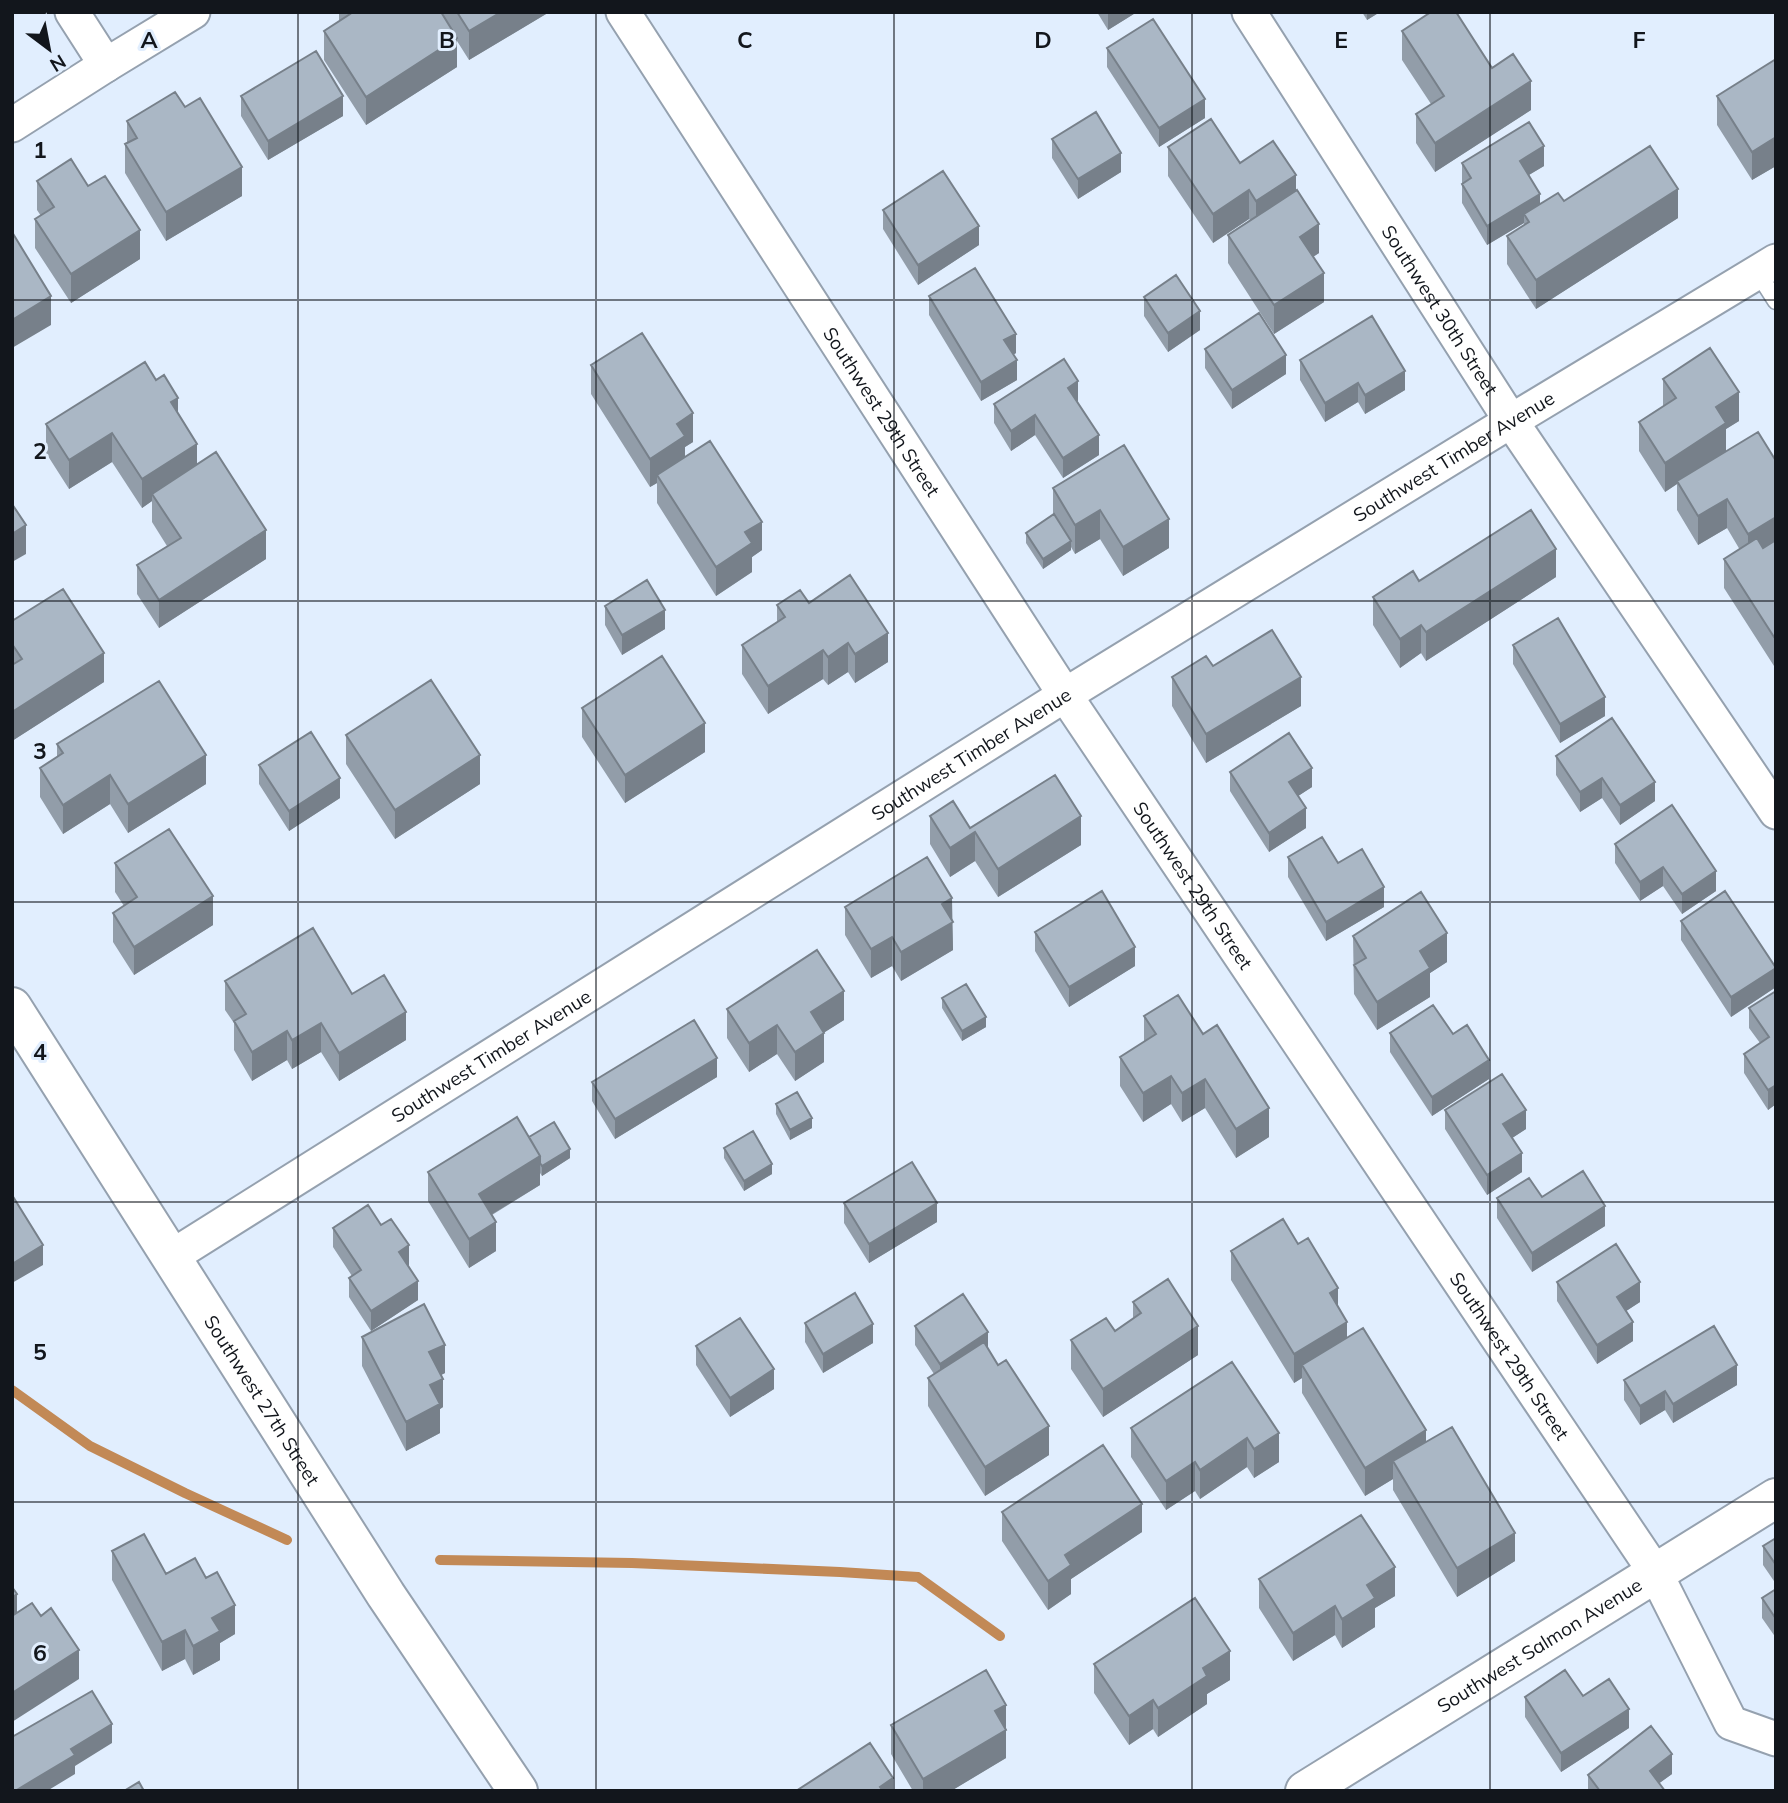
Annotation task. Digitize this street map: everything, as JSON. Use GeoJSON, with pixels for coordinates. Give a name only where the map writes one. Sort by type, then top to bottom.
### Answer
{"type":"FeatureCollection","features":[{"type":"Feature","properties":{"kind":"main road","name":"Southwest 27th Street"},"geometry":{"type":"LineString","coordinates":[[12,1006],[379,1584],[518,1791]]}},
{"type":"Feature","properties":{"kind":"main road","name":"Southwest Salmon Avenue"},"geometry":{"type":"LineString","coordinates":[[1311,1789],[1776,1499]]}},
{"type":"Feature","properties":{"kind":"street"},"geometry":{"type":"LineString","coordinates":[[72,12],[106,65]]}},
{"type":"Feature","properties":{"kind":"street"},"geometry":{"type":"LineString","coordinates":[[12,125],[193,12]]}},
{"type":"Feature","properties":{"kind":"street","name":"Southwest 29th Street"},"geometry":{"type":"LineString","coordinates":[[623,12],[1065,695],[1655,1572],[1731,1723],[1776,1739]]}},
{"type":"Feature","properties":{"kind":"street","name":"Southwest 30th Street"},"geometry":{"type":"LineString","coordinates":[[1249,12],[1511,421],[1776,812]]}},
{"type":"Feature","properties":{"kind":"street","name":"Southwest Timber Avenue"},"geometry":{"type":"LineString","coordinates":[[171,1257],[1065,695],[1767,267]]}},
{"type":"Feature","properties":{"kind":"lane"},"geometry":{"type":"LineString","coordinates":[[1767,267],[1776,301]]}},
{"type":"Feature","properties":{"kind":"building"},"geometry":{"type":"Polygon","coordinates":[[[348,12],[441,12],[457,38],[366,97],[324,31],[350,14],[348,12]]]}},
{"type":"Feature","properties":{"kind":"building"},"geometry":{"type":"Polygon","coordinates":[[[457,12],[501,12],[469,31],[457,12]]]}},
{"type":"Feature","properties":{"kind":"building"},"geometry":{"type":"Polygon","coordinates":[[[1431,12],[1456,12],[1492,68],[1513,54],[1531,81],[1435,143],[1416,114],[1444,96],[1402,31],[1431,12]]]}},
{"type":"Feature","properties":{"kind":"building"},"geometry":{"type":"Polygon","coordinates":[[[1153,19],[1205,99],[1159,128],[1107,48],[1153,19]]]}},
{"type":"Feature","properties":{"kind":"building"},"geometry":{"type":"Polygon","coordinates":[[[316,51],[343,96],[268,141],[241,96],[316,51]]]}},
{"type":"Feature","properties":{"kind":"building"},"geometry":{"type":"Polygon","coordinates":[[[1776,59],[1776,137],[1752,152],[1717,96],[1776,59]]]}},
{"type":"Feature","properties":{"kind":"building"},"geometry":{"type":"Polygon","coordinates":[[[175,92],[185,107],[200,98],[242,167],[166,212],[125,144],[137,138],[127,121],[175,92]]]}},
{"type":"Feature","properties":{"kind":"building"},"geometry":{"type":"Polygon","coordinates":[[[1096,112],[1121,153],[1078,179],[1052,139],[1096,112]]]}},
{"type":"Feature","properties":{"kind":"building"},"geometry":{"type":"Polygon","coordinates":[[[1211,119],[1240,163],[1273,141],[1296,175],[1256,201],[1249,190],[1213,214],[1168,147],[1211,119]]]}},
{"type":"Feature","properties":{"kind":"building"},"geometry":{"type":"Polygon","coordinates":[[[1529,122],[1544,146],[1520,161],[1540,194],[1487,226],[1462,184],[1471,178],[1462,163],[1529,122]]]}},
{"type":"Feature","properties":{"kind":"building"},"geometry":{"type":"Polygon","coordinates":[[[1650,146],[1678,189],[1536,280],[1507,236],[1529,222],[1524,214],[1558,193],[1564,201],[1650,146]]]}},
{"type":"Feature","properties":{"kind":"building"},"geometry":{"type":"Polygon","coordinates":[[[71,159],[88,186],[105,176],[140,230],[71,274],[35,219],[54,207],[37,181],[71,159]]]}},
{"type":"Feature","properties":{"kind":"building"},"geometry":{"type":"Polygon","coordinates":[[[943,171],[979,226],[918,265],[883,210],[943,171]]]}},
{"type":"Feature","properties":{"kind":"building"},"geometry":{"type":"Polygon","coordinates":[[[1297,190],[1319,224],[1300,237],[1324,273],[1274,305],[1228,235],[1297,190]]]}},
{"type":"Feature","properties":{"kind":"building"},"geometry":{"type":"Polygon","coordinates":[[[12,232],[51,296],[12,320],[12,232]]]}},
{"type":"Feature","properties":{"kind":"building"},"geometry":{"type":"Polygon","coordinates":[[[975,268],[1016,334],[1004,340],[1017,360],[981,382],[929,296],[975,268]]]}},
{"type":"Feature","properties":{"kind":"building"},"geometry":{"type":"Polygon","coordinates":[[[1176,275],[1200,311],[1168,333],[1144,297],[1176,275]]]}},
{"type":"Feature","properties":{"kind":"building"},"geometry":{"type":"Polygon","coordinates":[[[1259,313],[1286,355],[1232,390],[1205,349],[1259,313]]]}},
{"type":"Feature","properties":{"kind":"building"},"geometry":{"type":"Polygon","coordinates":[[[1372,316],[1405,371],[1365,395],[1358,383],[1325,403],[1300,360],[1372,316]]]}},
{"type":"Feature","properties":{"kind":"building"},"geometry":{"type":"Polygon","coordinates":[[[642,333],[693,413],[677,424],[685,436],[650,459],[591,365],[642,333]]]}},
{"type":"Feature","properties":{"kind":"building"},"geometry":{"type":"Polygon","coordinates":[[[1710,348],[1739,392],[1716,407],[1726,423],[1665,463],[1639,422],[1676,398],[1663,379],[1710,348]]]}},
{"type":"Feature","properties":{"kind":"building"},"geometry":{"type":"Polygon","coordinates":[[[1064,359],[1078,381],[1068,388],[1099,435],[1063,458],[1035,415],[1011,431],[994,404],[1064,359]]]}},
{"type":"Feature","properties":{"kind":"building"},"geometry":{"type":"Polygon","coordinates":[[[145,362],[156,380],[164,375],[178,398],[171,402],[197,444],[142,479],[112,433],[69,460],[46,424],[145,362]]]}},
{"type":"Feature","properties":{"kind":"building"},"geometry":{"type":"Polygon","coordinates":[[[1758,432],[1776,461],[1776,517],[1748,534],[1727,499],[1698,516],[1677,481],[1758,432]]]}},
{"type":"Feature","properties":{"kind":"building"},"geometry":{"type":"Polygon","coordinates":[[[710,441],[762,522],[745,532],[752,543],[716,567],[657,475],[710,441]]]}},
{"type":"Feature","properties":{"kind":"building"},"geometry":{"type":"Polygon","coordinates":[[[1124,445],[1169,519],[1123,547],[1100,510],[1075,525],[1053,488],[1124,445]]]}},
{"type":"Feature","properties":{"kind":"building"},"geometry":{"type":"Polygon","coordinates":[[[216,452],[266,530],[159,600],[137,565],[181,538],[152,494],[216,452]]]}},
{"type":"Feature","properties":{"kind":"building"},"geometry":{"type":"Polygon","coordinates":[[[12,504],[26,525],[12,534],[12,504]]]}},
{"type":"Feature","properties":{"kind":"building"},"geometry":{"type":"Polygon","coordinates":[[[1531,510],[1556,549],[1426,632],[1421,625],[1400,639],[1373,597],[1413,571],[1419,581],[1531,510]]]}},
{"type":"Feature","properties":{"kind":"building"},"geometry":{"type":"Polygon","coordinates":[[[1054,514],[1071,541],[1043,559],[1026,533],[1054,514]]]}},
{"type":"Feature","properties":{"kind":"building"},"geometry":{"type":"Polygon","coordinates":[[[1757,538],[1763,548],[1776,540],[1774,637],[1724,559],[1757,538]]]}},
{"type":"Feature","properties":{"kind":"building"},"geometry":{"type":"Polygon","coordinates":[[[850,575],[888,633],[855,654],[848,643],[828,657],[823,650],[768,686],[742,645],[785,617],[777,605],[800,590],[809,603],[850,575]]]}},
{"type":"Feature","properties":{"kind":"building"},"geometry":{"type":"Polygon","coordinates":[[[647,580],[665,610],[622,635],[605,606],[647,580]]]}},
{"type":"Feature","properties":{"kind":"building"},"geometry":{"type":"Polygon","coordinates":[[[63,589],[104,653],[12,712],[12,665],[22,659],[12,644],[12,621],[63,589]]]}},
{"type":"Feature","properties":{"kind":"building"},"geometry":{"type":"Polygon","coordinates":[[[1558,618],[1605,697],[1560,724],[1513,645],[1558,618]]]}},
{"type":"Feature","properties":{"kind":"building"},"geometry":{"type":"Polygon","coordinates":[[[1272,630],[1301,677],[1206,734],[1172,677],[1206,656],[1213,666],[1272,630]]]}},
{"type":"Feature","properties":{"kind":"building"},"geometry":{"type":"Polygon","coordinates":[[[662,656],[705,723],[625,775],[582,708],[662,656]]]}},
{"type":"Feature","properties":{"kind":"building"},"geometry":{"type":"Polygon","coordinates":[[[431,680],[480,755],[395,810],[346,735],[431,680]]]}},
{"type":"Feature","properties":{"kind":"building"},"geometry":{"type":"Polygon","coordinates":[[[159,681],[206,755],[128,804],[110,775],[63,805],[40,768],[63,753],[57,744],[159,681]]]}},
{"type":"Feature","properties":{"kind":"building"},"geometry":{"type":"Polygon","coordinates":[[[1612,718],[1655,782],[1620,805],[1602,778],[1580,792],[1556,756],[1612,718]]]}},
{"type":"Feature","properties":{"kind":"building"},"geometry":{"type":"Polygon","coordinates":[[[311,732],[340,778],[289,811],[259,765],[311,732]]]}},
{"type":"Feature","properties":{"kind":"building"},"geometry":{"type":"Polygon","coordinates":[[[1289,733],[1312,768],[1289,782],[1306,808],[1269,833],[1230,772],[1289,733]]]}},
{"type":"Feature","properties":{"kind":"building"},"geometry":{"type":"Polygon","coordinates":[[[1055,775],[1081,816],[998,869],[975,832],[950,848],[930,816],[953,801],[970,828],[1055,775]]]}},
{"type":"Feature","properties":{"kind":"building"},"geometry":{"type":"Polygon","coordinates":[[[1672,805],[1716,871],[1682,894],[1663,867],[1640,882],[1615,844],[1672,805]]]}},
{"type":"Feature","properties":{"kind":"building"},"geometry":{"type":"Polygon","coordinates":[[[169,829],[213,896],[134,947],[113,913],[137,897],[115,863],[169,829]]]}},
{"type":"Feature","properties":{"kind":"building"},"geometry":{"type":"Polygon","coordinates":[[[1322,837],[1338,863],[1362,849],[1384,887],[1326,922],[1288,857],[1322,837]]]}},
{"type":"Feature","properties":{"kind":"building"},"geometry":{"type":"Polygon","coordinates":[[[927,857],[952,898],[942,904],[953,922],[901,952],[892,937],[871,949],[845,907],[927,857]]]}},
{"type":"Feature","properties":{"kind":"building"},"geometry":{"type":"Polygon","coordinates":[[[1102,891],[1135,947],[1069,987],[1035,932],[1102,891]]]}},
{"type":"Feature","properties":{"kind":"building"},"geometry":{"type":"Polygon","coordinates":[[[1725,891],[1776,968],[1731,997],[1681,921],[1725,891]]]}},
{"type":"Feature","properties":{"kind":"building"},"geometry":{"type":"Polygon","coordinates":[[[1421,892],[1447,933],[1420,951],[1430,968],[1377,1002],[1354,965],[1366,958],[1353,936],[1421,892]]]}},
{"type":"Feature","properties":{"kind":"building"},"geometry":{"type":"Polygon","coordinates":[[[313,928],[352,994],[384,975],[406,1012],[339,1053],[321,1023],[292,1040],[287,1031],[252,1052],[234,1021],[246,1014],[225,981],[313,928]]]}},
{"type":"Feature","properties":{"kind":"building"},"geometry":{"type":"Polygon","coordinates":[[[817,950],[844,991],[811,1012],[824,1033],[795,1052],[777,1025],[749,1043],[727,1009],[817,950]]]}},
{"type":"Feature","properties":{"kind":"building"},"geometry":{"type":"Polygon","coordinates":[[[966,984],[986,1017],[962,1031],[942,998],[966,984]]]}},
{"type":"Feature","properties":{"kind":"building"},"geometry":{"type":"Polygon","coordinates":[[[1776,991],[1776,1085],[1768,1090],[1744,1054],[1769,1037],[1749,1008],[1776,991]]]}},
{"type":"Feature","properties":{"kind":"building"},"geometry":{"type":"Polygon","coordinates":[[[1178,995],[1203,1034],[1217,1025],[1269,1108],[1236,1129],[1205,1079],[1182,1093],[1171,1076],[1143,1093],[1120,1057],[1156,1034],[1144,1016],[1178,995]]]}},
{"type":"Feature","properties":{"kind":"building"},"geometry":{"type":"Polygon","coordinates":[[[1433,1005],[1453,1034],[1467,1025],[1489,1060],[1432,1097],[1390,1033],[1433,1005]]]}},
{"type":"Feature","properties":{"kind":"building"},"geometry":{"type":"Polygon","coordinates":[[[694,1020],[717,1058],[615,1119],[592,1082],[694,1020]]]}},
{"type":"Feature","properties":{"kind":"building"},"geometry":{"type":"Polygon","coordinates":[[[1502,1074],[1526,1110],[1503,1124],[1522,1153],[1487,1175],[1445,1110],[1502,1074]]]}},
{"type":"Feature","properties":{"kind":"building"},"geometry":{"type":"Polygon","coordinates":[[[797,1092],[812,1118],[790,1130],[776,1104],[797,1092]]]}},
{"type":"Feature","properties":{"kind":"building"},"geometry":{"type":"Polygon","coordinates":[[[517,1117],[540,1156],[479,1194],[496,1222],[469,1239],[428,1172],[517,1117]]]}},
{"type":"Feature","properties":{"kind":"building"},"geometry":{"type":"Polygon","coordinates":[[[554,1122],[570,1149],[542,1166],[540,1156],[529,1137],[554,1122]]]}},
{"type":"Feature","properties":{"kind":"building"},"geometry":{"type":"Polygon","coordinates":[[[753,1131],[772,1164],[744,1181],[724,1148],[753,1131]]]}},
{"type":"Feature","properties":{"kind":"building"},"geometry":{"type":"Polygon","coordinates":[[[912,1162],[937,1203],[869,1244],[844,1203],[912,1162]]]}},
{"type":"Feature","properties":{"kind":"building"},"geometry":{"type":"Polygon","coordinates":[[[1583,1171],[1605,1206],[1532,1253],[1497,1198],[1529,1178],[1542,1197],[1583,1171]]]}},
{"type":"Feature","properties":{"kind":"building"},"geometry":{"type":"Polygon","coordinates":[[[12,1195],[43,1245],[12,1264],[12,1195]]]}},
{"type":"Feature","properties":{"kind":"building"},"geometry":{"type":"Polygon","coordinates":[[[368,1205],[381,1225],[391,1219],[409,1245],[399,1252],[418,1281],[371,1311],[349,1278],[361,1270],[333,1228],[368,1205]]]}},
{"type":"Feature","properties":{"kind":"building"},"geometry":{"type":"Polygon","coordinates":[[[1283,1219],[1298,1244],[1308,1238],[1338,1288],[1330,1293],[1347,1322],[1294,1354],[1231,1251],[1283,1219]]]}},
{"type":"Feature","properties":{"kind":"building"},"geometry":{"type":"Polygon","coordinates":[[[1616,1244],[1640,1282],[1617,1297],[1633,1322],[1597,1345],[1557,1282],[1616,1244]]]}},
{"type":"Feature","properties":{"kind":"building"},"geometry":{"type":"Polygon","coordinates":[[[1168,1279],[1198,1326],[1103,1389],[1071,1340],[1106,1318],[1115,1331],[1141,1313],[1133,1302],[1168,1279]]]}},
{"type":"Feature","properties":{"kind":"building"},"geometry":{"type":"Polygon","coordinates":[[[855,1293],[873,1324],[823,1354],[805,1323],[855,1293]]]}},
{"type":"Feature","properties":{"kind":"building"},"geometry":{"type":"Polygon","coordinates":[[[963,1294],[988,1332],[940,1364],[915,1326],[963,1294]]]}},
{"type":"Feature","properties":{"kind":"building"},"geometry":{"type":"Polygon","coordinates":[[[424,1304],[445,1345],[429,1352],[443,1379],[430,1385],[440,1404],[406,1422],[362,1337],[424,1304]]]}},
{"type":"Feature","properties":{"kind":"building"},"geometry":{"type":"Polygon","coordinates":[[[740,1318],[774,1369],[730,1398],[696,1346],[740,1318]]]}},
{"type":"Feature","properties":{"kind":"building"},"geometry":{"type":"Polygon","coordinates":[[[1714,1326],[1737,1365],[1673,1404],[1665,1391],[1640,1406],[1624,1380],[1714,1326]]]}},
{"type":"Feature","properties":{"kind":"building"},"geometry":{"type":"Polygon","coordinates":[[[1363,1328],[1426,1430],[1365,1468],[1302,1365],[1363,1328]]]}},
{"type":"Feature","properties":{"kind":"building"},"geometry":{"type":"Polygon","coordinates":[[[984,1342],[998,1365],[1006,1360],[1049,1426],[985,1467],[928,1378],[984,1342]]]}},
{"type":"Feature","properties":{"kind":"building"},"geometry":{"type":"Polygon","coordinates":[[[1232,1362],[1279,1433],[1254,1449],[1247,1438],[1200,1470],[1195,1462],[1166,1481],[1131,1428],[1232,1362]]]}},
{"type":"Feature","properties":{"kind":"building"},"geometry":{"type":"Polygon","coordinates":[[[1452,1427],[1515,1533],[1457,1568],[1393,1461],[1452,1427]]]}},
{"type":"Feature","properties":{"kind":"building"},"geometry":{"type":"Polygon","coordinates":[[[1103,1445],[1142,1504],[1065,1555],[1071,1565],[1048,1581],[1002,1512],[1103,1445]]]}},
{"type":"Feature","properties":{"kind":"building"},"geometry":{"type":"Polygon","coordinates":[[[1361,1515],[1395,1567],[1367,1585],[1375,1598],[1342,1619],[1335,1606],[1293,1633],[1259,1579],[1361,1515]]]}},
{"type":"Feature","properties":{"kind":"building"},"geometry":{"type":"Polygon","coordinates":[[[144,1534],[166,1574],[195,1558],[206,1578],[217,1572],[235,1605],[212,1618],[220,1631],[193,1646],[185,1630],[162,1642],[112,1551],[144,1534]]]}},
{"type":"Feature","properties":{"kind":"building"},"geometry":{"type":"Polygon","coordinates":[[[1776,1538],[1776,1565],[1763,1546],[1776,1538]]]}},
{"type":"Feature","properties":{"kind":"building"},"geometry":{"type":"Polygon","coordinates":[[[1776,1589],[1776,1619],[1762,1598],[1776,1589]]]}},
{"type":"Feature","properties":{"kind":"building"},"geometry":{"type":"Polygon","coordinates":[[[1195,1598],[1230,1651],[1203,1668],[1207,1676],[1158,1708],[1153,1700],[1129,1716],[1094,1664],[1195,1598]]]}},
{"type":"Feature","properties":{"kind":"building"},"geometry":{"type":"Polygon","coordinates":[[[32,1603],[41,1616],[51,1608],[79,1650],[12,1693],[12,1616],[32,1603]]]}},
{"type":"Feature","properties":{"kind":"building"},"geometry":{"type":"Polygon","coordinates":[[[986,1670],[1006,1705],[995,1711],[1006,1730],[923,1779],[891,1725],[986,1670]]]}},
{"type":"Feature","properties":{"kind":"building"},"geometry":{"type":"Polygon","coordinates":[[[1565,1670],[1583,1696],[1609,1679],[1629,1709],[1561,1753],[1525,1697],[1565,1670]]]}},
{"type":"Feature","properties":{"kind":"building"},"geometry":{"type":"Polygon","coordinates":[[[92,1691],[112,1724],[71,1749],[75,1755],[12,1791],[12,1737],[92,1691]]]}},
{"type":"Feature","properties":{"kind":"building"},"geometry":{"type":"Polygon","coordinates":[[[1651,1726],[1672,1754],[1650,1771],[1665,1791],[1600,1791],[1588,1775],[1651,1726]]]}},
{"type":"Feature","properties":{"kind":"building"},"geometry":{"type":"Polygon","coordinates":[[[870,1743],[893,1778],[880,1787],[883,1791],[796,1791],[870,1743]]]}},
{"type":"Feature","properties":{"kind":"building"},"geometry":{"type":"Polygon","coordinates":[[[139,1782],[144,1791],[124,1791],[139,1782]]]}},
{"type":"Feature","properties":{"kind":"waterway"},"geometry":{"type":"LineString","coordinates":[[12,1390],[90,1446],[287,1540]]}},
{"type":"Feature","properties":{"kind":"waterway"},"geometry":{"type":"LineString","coordinates":[[440,1560],[632,1563],[918,1577],[1000,1636]]}}]}
